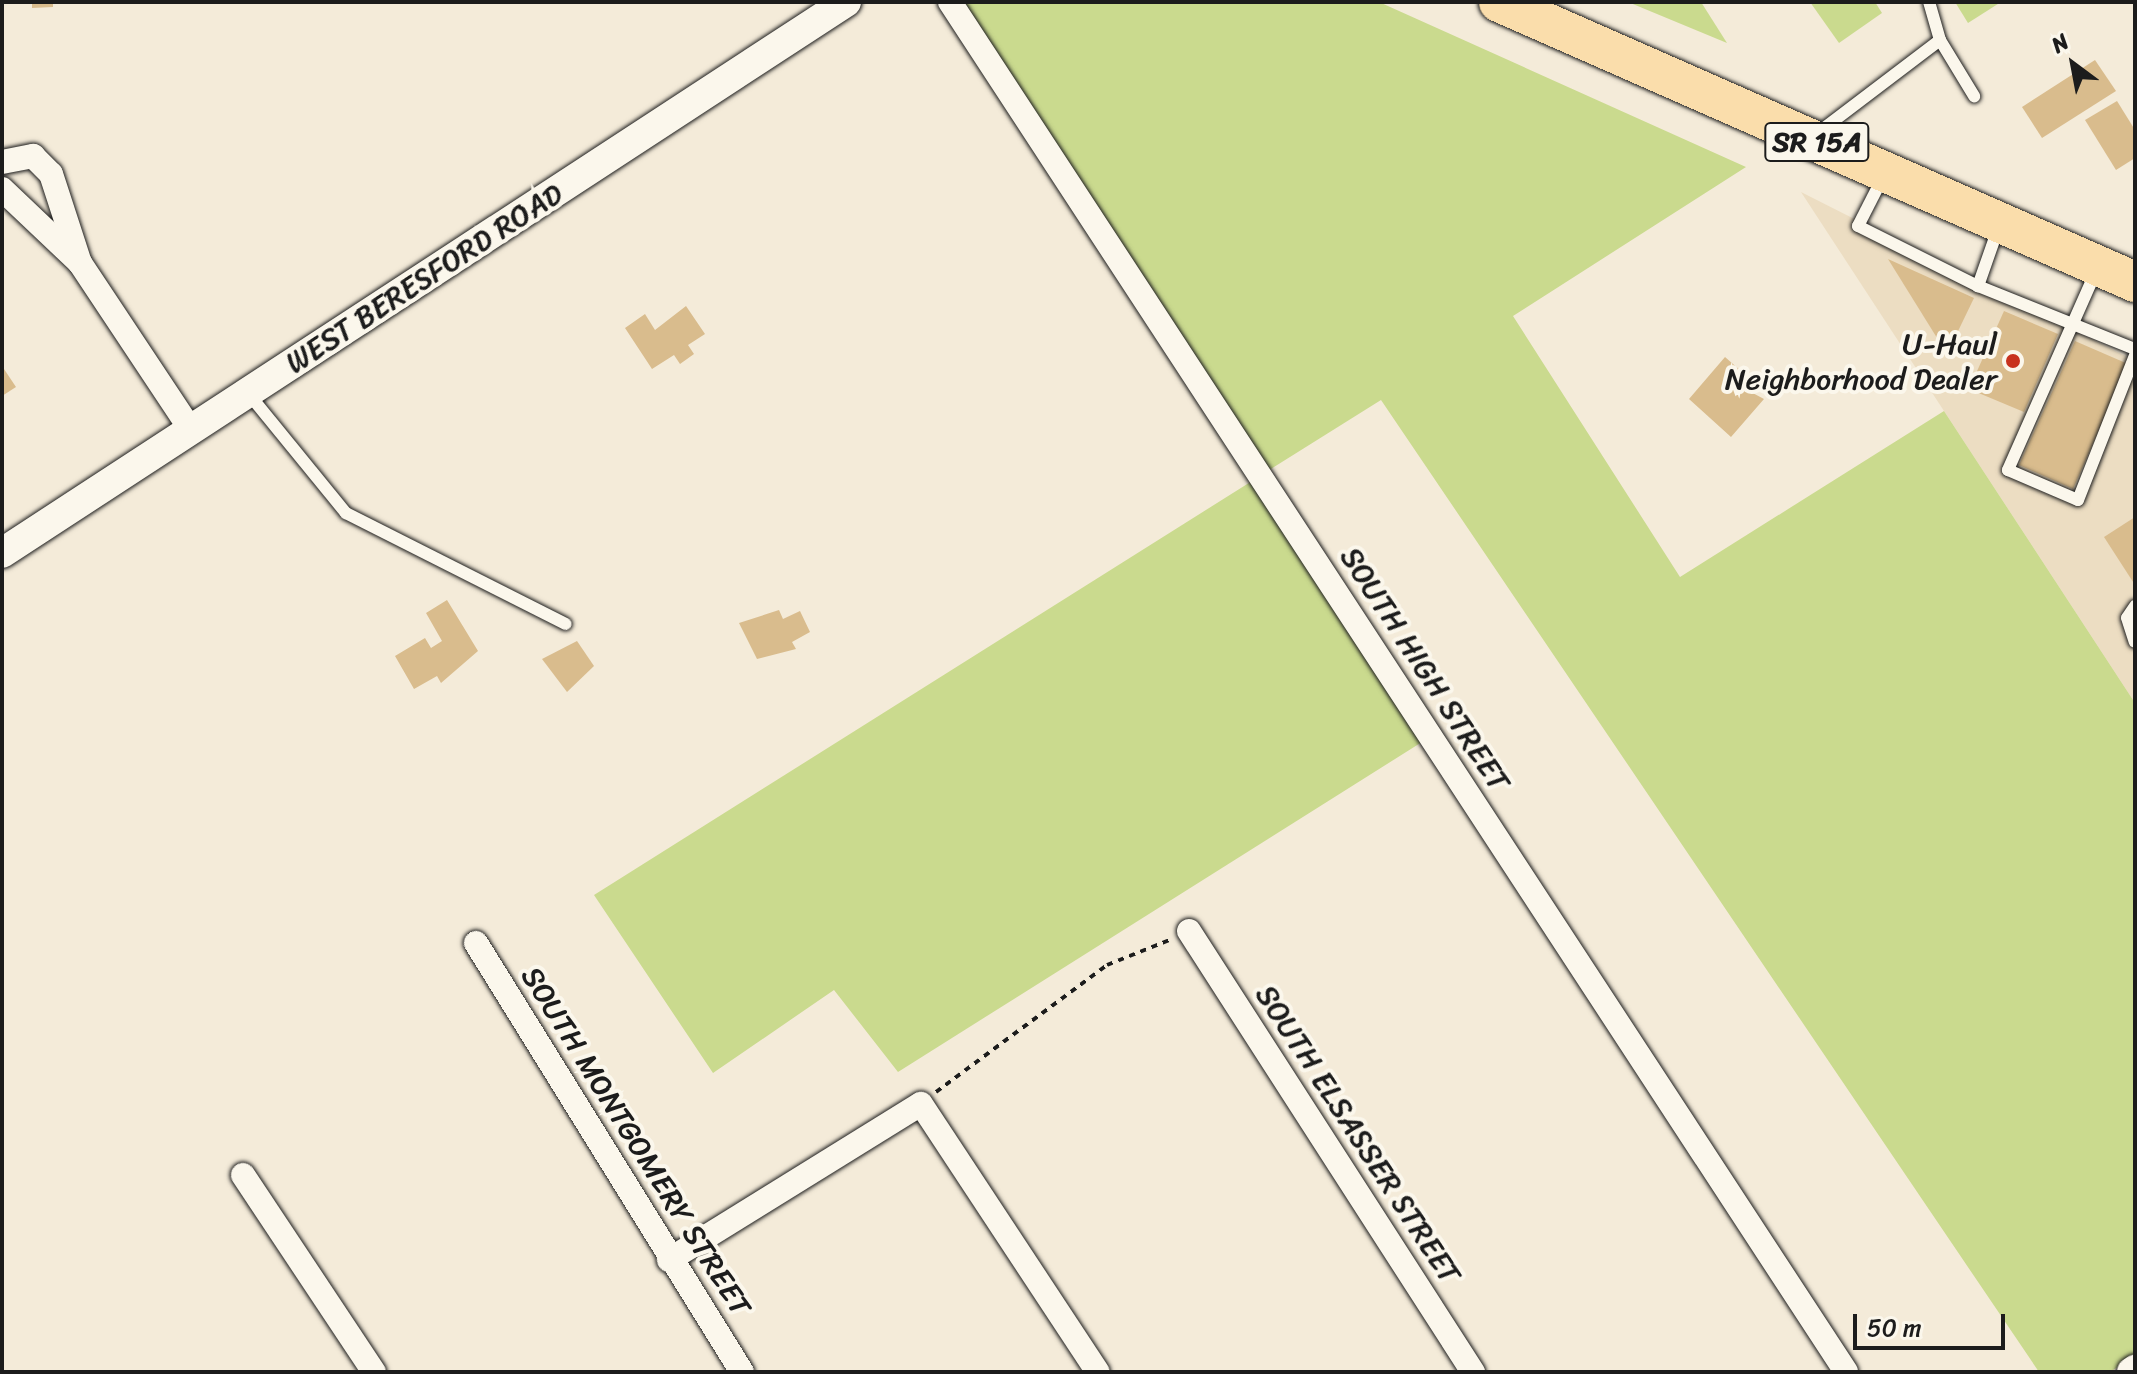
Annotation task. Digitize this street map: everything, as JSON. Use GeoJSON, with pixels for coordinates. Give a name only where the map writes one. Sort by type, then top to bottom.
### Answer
{"type":"FeatureCollection","features":[{"type":"Feature","properties":{"kind":"highway","name":"SR 15A"},"geometry":{"type":"LineString","coordinates":[[1499,2],[2135,282]]}},
{"type":"Feature","properties":{"kind":"street","name":"WEST BERESFORD ROAD"},"geometry":{"type":"LineString","coordinates":[[2,553],[846,2]]}},
{"type":"Feature","properties":{"kind":"street","name":"SOUTH HIGH STREET"},"geometry":{"type":"LineString","coordinates":[[950,2],[1846,1372]]}},
{"type":"Feature","properties":{"kind":"street"},"geometry":{"type":"LineString","coordinates":[[2,162],[33,156],[51,174],[80,263]]}},
{"type":"Feature","properties":{"kind":"street"},"geometry":{"type":"LineString","coordinates":[[2,189],[80,263],[191,430]]}},
{"type":"Feature","properties":{"kind":"street","name":"SOUTH ELSASSER STREET"},"geometry":{"type":"LineString","coordinates":[[1189,931],[1473,1372]]}},
{"type":"Feature","properties":{"kind":"street","name":"SOUTH MONTGOMERY STREET"},"geometry":{"type":"LineString","coordinates":[[476,943],[669,1260],[742,1372]]}},
{"type":"Feature","properties":{"kind":"street"},"geometry":{"type":"LineString","coordinates":[[669,1260],[921,1104],[1098,1372]]}},
{"type":"Feature","properties":{"kind":"street"},"geometry":{"type":"LineString","coordinates":[[243,1175],[374,1372]]}},
{"type":"Feature","properties":{"kind":"lane"},"geometry":{"type":"LineString","coordinates":[[1929,2],[1940,40],[1974,96]]}},
{"type":"Feature","properties":{"kind":"lane"},"geometry":{"type":"LineString","coordinates":[[1810,139],[1940,40]]}},
{"type":"Feature","properties":{"kind":"lane"},"geometry":{"type":"LineString","coordinates":[[1885,172],[1858,226],[1978,286],[2074,325],[2135,352],[2078,500],[2008,470],[2074,325],[2098,266]]}},
{"type":"Feature","properties":{"kind":"lane"},"geometry":{"type":"LineString","coordinates":[[1978,286],[2000,223]]}},
{"type":"Feature","properties":{"kind":"lane"},"geometry":{"type":"LineString","coordinates":[[248,393],[346,513],[566,624]]}},
{"type":"Feature","properties":{"kind":"lane"},"geometry":{"type":"LineString","coordinates":[[2135,606],[2127,618],[2135,642]]}},
{"type":"Feature","properties":{"kind":"path"},"geometry":{"type":"LineString","coordinates":[[921,1104],[1107,965],[1189,931]]}},
{"type":"Feature","properties":{"kind":"shaded area"},"geometry":{"type":"Polygon","coordinates":[[[1801,192],[2135,361],[2135,703],[1944,411],[1801,192]]]}},
{"type":"Feature","properties":{"kind":"green space"},"geometry":{"type":"Polygon","coordinates":[[[962,2],[1379,2],[1746,167],[1513,316],[1680,577],[1944,411],[2135,703],[2135,1356],[2110,1372],[2039,1372],[1381,400],[1269,470],[962,2]]]}},
{"type":"Feature","properties":{"kind":"green space"},"geometry":{"type":"Polygon","coordinates":[[[1628,2],[1701,2],[1727,43],[1628,2]]]}},
{"type":"Feature","properties":{"kind":"green space"},"geometry":{"type":"Polygon","coordinates":[[[1810,2],[1875,2],[1882,13],[1839,43],[1810,2]]]}},
{"type":"Feature","properties":{"kind":"green space"},"geometry":{"type":"Polygon","coordinates":[[[1955,2],[2001,2],[1968,23],[1955,2]]]}},
{"type":"Feature","properties":{"kind":"green space"},"geometry":{"type":"Polygon","coordinates":[[[1252,481],[1422,742],[898,1072],[834,990],[713,1073],[594,895],[1252,481]]]}},
{"type":"Feature","properties":{"kind":"building"},"geometry":{"type":"Polygon","coordinates":[[[32,2],[53,2],[53,7],[32,8],[32,2]]]}},
{"type":"Feature","properties":{"kind":"building"},"geometry":{"type":"Polygon","coordinates":[[[2095,60],[2116,91],[2042,138],[2022,107],[2095,60]]]}},
{"type":"Feature","properties":{"kind":"building"},"geometry":{"type":"Polygon","coordinates":[[[2117,101],[2135,130],[2135,158],[2116,170],[2085,120],[2117,101]]]}},
{"type":"Feature","properties":{"kind":"building"},"geometry":{"type":"Polygon","coordinates":[[[1888,259],[1974,298],[1947,354],[1888,259]]]}},
{"type":"Feature","properties":{"kind":"building"},"geometry":{"type":"Polygon","coordinates":[[[686,306],[705,334],[688,345],[694,354],[680,364],[674,355],[652,369],[625,328],[645,314],[655,330],[686,306]]]}},
{"type":"Feature","properties":{"kind":"building","name":"U-Haul Neighborhood Dealer"},"geometry":{"type":"Polygon","coordinates":[[[2004,311],[2058,334],[2024,412],[1969,389],[2004,311]]]}},
{"type":"Feature","properties":{"kind":"building"},"geometry":{"type":"Polygon","coordinates":[[[2075,341],[2128,364],[2073,489],[2019,465],[2075,341]]]}},
{"type":"Feature","properties":{"kind":"building"},"geometry":{"type":"Polygon","coordinates":[[[1725,357],[1741,371],[1732,382],[1764,399],[1731,437],[1689,399],[1725,357]]]}},
{"type":"Feature","properties":{"kind":"building"},"geometry":{"type":"Polygon","coordinates":[[[2,366],[16,387],[2,396],[2,366]]]}},
{"type":"Feature","properties":{"kind":"building"},"geometry":{"type":"Polygon","coordinates":[[[2135,517],[2135,585],[2104,537],[2135,517]]]}},
{"type":"Feature","properties":{"kind":"building"},"geometry":{"type":"Polygon","coordinates":[[[447,600],[478,651],[441,683],[437,676],[414,689],[395,656],[425,638],[431,648],[442,641],[426,613],[447,600]]]}},
{"type":"Feature","properties":{"kind":"building"},"geometry":{"type":"Polygon","coordinates":[[[779,610],[783,619],[800,611],[810,632],[792,642],[796,649],[757,659],[739,623],[779,610]]]}},
{"type":"Feature","properties":{"kind":"building"},"geometry":{"type":"Polygon","coordinates":[[[577,641],[594,666],[567,692],[542,659],[577,641]]]}},
{"type":"Feature","properties":{"kind":"place","name":"U-Haul Neighborhood Dealer"},"geometry":{"type":"Point","coordinates":[2013,361]}}]}
